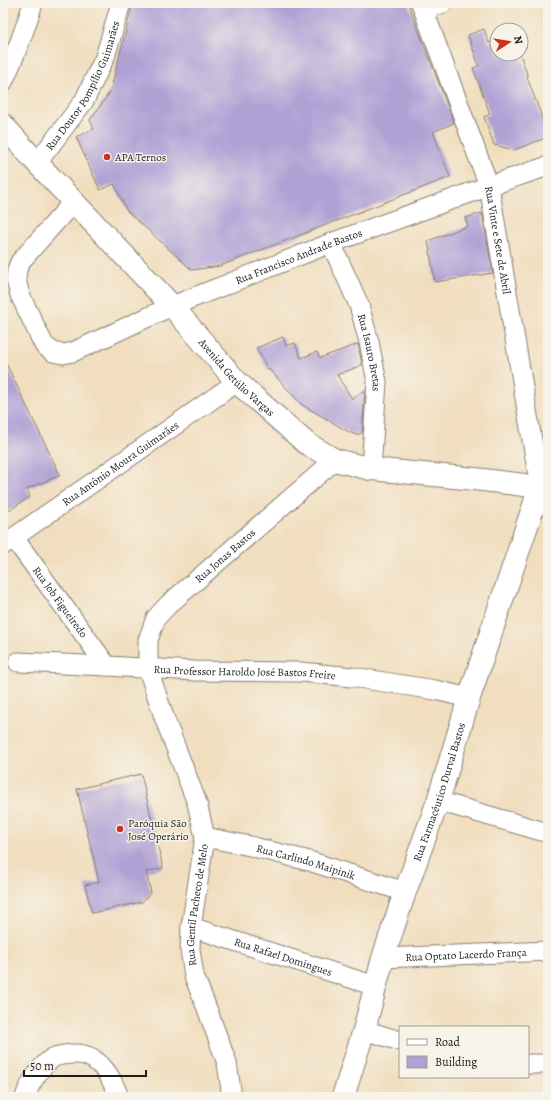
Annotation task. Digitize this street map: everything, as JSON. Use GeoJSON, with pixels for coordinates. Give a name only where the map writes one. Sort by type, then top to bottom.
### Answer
{"type":"FeatureCollection","features":[{"type":"Feature","properties":{"kind":"main road","name":"Avenida Getúlio Vargas"},"geometry":{"type":"LineString","coordinates":[[3,125],[172,306],[238,382],[306,443],[335,460],[370,469],[475,479],[544,488]]}},
{"type":"Feature","properties":{"kind":"main road","name":"Rua Farmacêutico Durval Bastos"},"geometry":{"type":"LineString","coordinates":[[343,1097],[364,1030],[383,958],[438,801],[469,698],[544,488]]}},
{"type":"Feature","properties":{"kind":"street"},"geometry":{"type":"LineString","coordinates":[[3,82],[27,24],[33,3]]}},
{"type":"Feature","properties":{"kind":"street","name":"Rua Doutor Pompílio Guimarães"},"geometry":{"type":"LineString","coordinates":[[38,163],[84,101],[105,57],[121,3]]}},
{"type":"Feature","properties":{"kind":"street"},"geometry":{"type":"LineString","coordinates":[[422,7],[443,3]]}},
{"type":"Feature","properties":{"kind":"street","name":"Rua Vinte e Sete de Abril"},"geometry":{"type":"LineString","coordinates":[[422,7],[489,186],[544,488]]}},
{"type":"Feature","properties":{"kind":"street","name":"Rua Francisco Andrade Bastos"},"geometry":{"type":"LineString","coordinates":[[74,201],[20,262],[16,280],[20,295],[44,345],[53,352],[63,354],[73,352],[172,306],[331,243],[548,166]]}},
{"type":"Feature","properties":{"kind":"street","name":"Rua Isauro Bretas"},"geometry":{"type":"LineString","coordinates":[[331,243],[359,305],[370,342],[377,382],[370,469]]}},
{"type":"Feature","properties":{"kind":"street","name":"Rua Antônio Moura Guimarães"},"geometry":{"type":"LineString","coordinates":[[9,541],[238,382]]}},
{"type":"Feature","properties":{"kind":"street","name":"Rua Jonas Bastos"},"geometry":{"type":"LineString","coordinates":[[148,669],[148,640],[156,618],[164,609],[335,460]]}},
{"type":"Feature","properties":{"kind":"street","name":"Rua Job Figueiredo"},"geometry":{"type":"LineString","coordinates":[[9,541],[106,666]]}},
{"type":"Feature","properties":{"kind":"street","name":"Rua Professor Haroldo José Bastos Freire"},"geometry":{"type":"LineString","coordinates":[[18,662],[195,671],[301,672],[344,676],[435,690],[469,698]]}},
{"type":"Feature","properties":{"kind":"street","name":"Rua Gentil Pacheco de Melo"},"geometry":{"type":"LineString","coordinates":[[148,669],[164,717],[197,802],[205,837],[191,927],[190,949],[194,976],[227,1063],[232,1088],[232,1097]]}},
{"type":"Feature","properties":{"kind":"street"},"geometry":{"type":"LineString","coordinates":[[438,801],[548,833]]}},
{"type":"Feature","properties":{"kind":"street","name":"Rua Carlindo Maipinik"},"geometry":{"type":"LineString","coordinates":[[205,837],[250,846],[309,861],[405,892]]}},
{"type":"Feature","properties":{"kind":"street","name":"Rua Rafael Domingues"},"geometry":{"type":"LineString","coordinates":[[191,927],[375,986]]}},
{"type":"Feature","properties":{"kind":"street","name":"Rua Optato Lacerdo França"},"geometry":{"type":"LineString","coordinates":[[383,958],[548,951]]}},
{"type":"Feature","properties":{"kind":"street"},"geometry":{"type":"LineString","coordinates":[[364,1030],[399,1041]]}},
{"type":"Feature","properties":{"kind":"street"},"geometry":{"type":"LineString","coordinates":[[25,1097],[28,1089],[42,1068],[52,1058],[67,1054],[84,1055],[98,1062],[111,1077],[119,1097]]}},
{"type":"Feature","properties":{"kind":"street"},"geometry":{"type":"LineString","coordinates":[[529,1064],[548,1064]]}},
{"type":"Feature","properties":{"kind":"building"},"geometry":{"type":"Polygon","coordinates":[[[133,3],[408,3],[454,123],[433,132],[450,177],[220,266],[192,270],[127,211],[114,184],[100,190],[76,137],[94,129],[90,120],[110,92],[133,3]]]}},
{"type":"Feature","properties":{"kind":"building"},"geometry":{"type":"Polygon","coordinates":[[[484,29],[489,43],[489,62],[523,62],[548,137],[514,150],[494,145],[484,117],[490,114],[473,68],[479,66],[468,35],[484,29]]]}},
{"type":"Feature","properties":{"kind":"building"},"geometry":{"type":"Polygon","coordinates":[[[482,213],[493,273],[435,282],[428,241],[468,226],[465,218],[482,213]]]}},
{"type":"Feature","properties":{"kind":"building"},"geometry":{"type":"Polygon","coordinates":[[[283,337],[286,346],[295,343],[301,358],[317,352],[320,358],[358,344],[362,365],[337,375],[352,399],[365,390],[362,433],[356,435],[349,432],[301,404],[269,369],[268,370],[256,348],[283,337]]]}},
{"type":"Feature","properties":{"kind":"building"},"geometry":{"type":"Polygon","coordinates":[[[3,357],[60,475],[27,489],[30,497],[3,514],[3,357]]]}},
{"type":"Feature","properties":{"kind":"building","name":"Paróquia São José Operário"},"geometry":{"type":"Polygon","coordinates":[[[141,774],[163,868],[146,872],[151,892],[142,902],[92,913],[85,885],[99,882],[77,789],[141,774]]]}},
{"type":"Feature","properties":{"kind":"place","name":"APA Ternos"},"geometry":{"type":"Point","coordinates":[107,157]}},
{"type":"Feature","properties":{"kind":"place","name":"Paróquia São José Operário"},"geometry":{"type":"Point","coordinates":[120,829]}}]}
